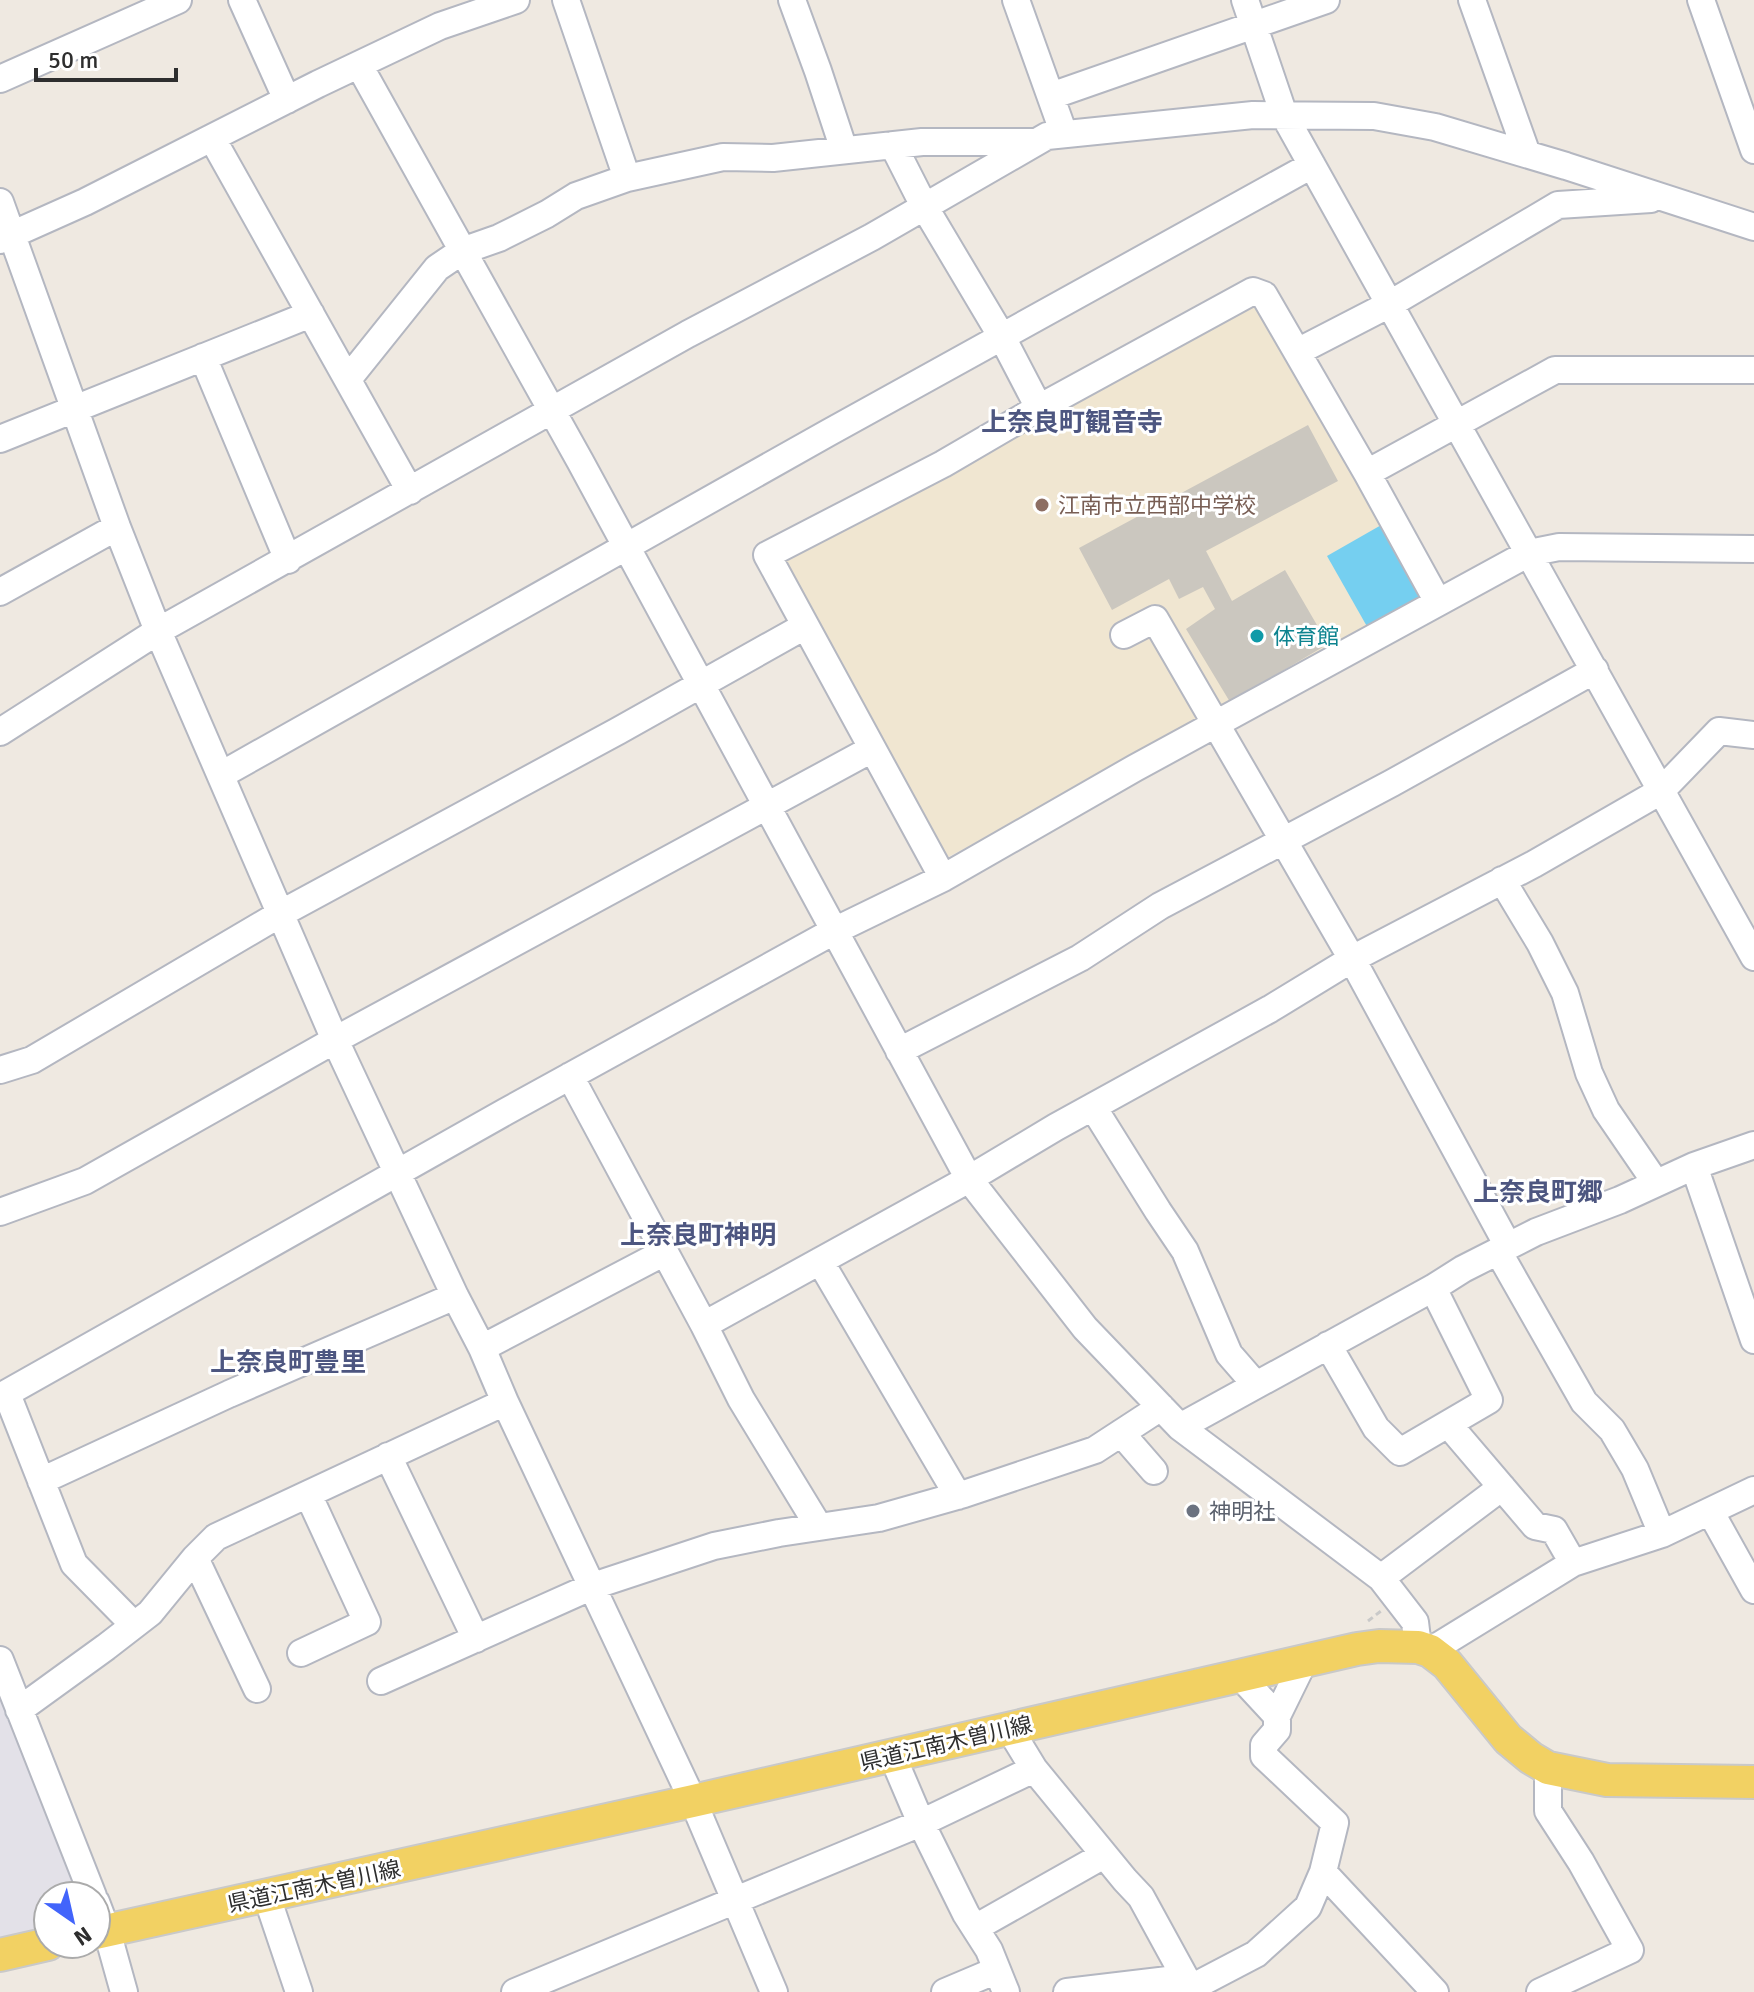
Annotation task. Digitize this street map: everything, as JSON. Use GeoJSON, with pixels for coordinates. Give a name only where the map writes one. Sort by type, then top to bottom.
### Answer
{"type":"FeatureCollection","features":[{"type":"Feature","properties":{"kind":"main road","name":"県道江南木曽川線"},"geometry":{"type":"LineString","coordinates":[[112,1920],[267,1897],[1304,1661],[1379,1646],[1424,1649]]}},
{"type":"Feature","properties":{"kind":"main road"},"geometry":{"type":"LineString","coordinates":[[1424,1649],[1447,1664],[1508,1739],[1548,1768],[1607,1780],[1754,1782]]}},
{"type":"Feature","properties":{"kind":"main road"},"geometry":{"type":"LineString","coordinates":[[0,1955],[32,1948]]}},
{"type":"Feature","properties":{"kind":"street"},"geometry":{"type":"LineString","coordinates":[[0,79],[178,0]]}},
{"type":"Feature","properties":{"kind":"street"},"geometry":{"type":"LineString","coordinates":[[242,0],[287,100]]}},
{"type":"Feature","properties":{"kind":"street"},"geometry":{"type":"LineString","coordinates":[[6,238],[440,26],[516,0]]}},
{"type":"Feature","properties":{"kind":"street"},"geometry":{"type":"LineString","coordinates":[[566,0],[627,178]]}},
{"type":"Feature","properties":{"kind":"street"},"geometry":{"type":"LineString","coordinates":[[792,0],[844,150]]}},
{"type":"Feature","properties":{"kind":"street"},"geometry":{"type":"LineString","coordinates":[[1016,0],[1064,134]]}},
{"type":"Feature","properties":{"kind":"street"},"geometry":{"type":"LineString","coordinates":[[1245,0],[1284,115],[1754,957]]}},
{"type":"Feature","properties":{"kind":"street"},"geometry":{"type":"LineString","coordinates":[[1051,96],[1326,0]]}},
{"type":"Feature","properties":{"kind":"street"},"geometry":{"type":"LineString","coordinates":[[1472,0],[1527,154]]}},
{"type":"Feature","properties":{"kind":"street"},"geometry":{"type":"LineString","coordinates":[[1701,0],[1754,150]]}},
{"type":"Feature","properties":{"kind":"street"},"geometry":{"type":"LineString","coordinates":[[359,65],[552,412],[969,1179],[1085,1328],[1180,1427],[1381,1578],[1415,1622],[1424,1649],[1573,1563],[1662,1534],[1754,1490]]}},
{"type":"Feature","properties":{"kind":"street"},"geometry":{"type":"LineString","coordinates":[[0,732],[158,631],[688,334],[872,237],[1047,136],[1253,115],[1374,116],[1435,127],[1754,227]]}},
{"type":"Feature","properties":{"kind":"street"},"geometry":{"type":"LineString","coordinates":[[212,138],[410,491]]}},
{"type":"Feature","properties":{"kind":"street"},"geometry":{"type":"LineString","coordinates":[[348,379],[437,268],[462,251],[499,238],[576,196],[627,178],[723,157],[773,158],[922,142],[1036,142]]}},
{"type":"Feature","properties":{"kind":"street"},"geometry":{"type":"LineString","coordinates":[[893,145],[924,206],[1002,337],[1039,408]]}},
{"type":"Feature","properties":{"kind":"street"},"geometry":{"type":"LineString","coordinates":[[221,775],[1312,165]]}},
{"type":"Feature","properties":{"kind":"street"},"geometry":{"type":"LineString","coordinates":[[1297,352],[1390,304],[1558,205],[1667,198]]}},
{"type":"Feature","properties":{"kind":"street"},"geometry":{"type":"LineString","coordinates":[[0,202],[6,238],[74,408],[117,527],[158,631],[280,914],[335,1040],[693,1801],[774,1992]]}},
{"type":"Feature","properties":{"kind":"street"},"geometry":{"type":"LineString","coordinates":[[943,878],[767,555],[943,464],[1253,291],[1264,295],[1438,602]]}},
{"type":"Feature","properties":{"kind":"street"},"geometry":{"type":"LineString","coordinates":[[0,439],[311,314]]}},
{"type":"Feature","properties":{"kind":"street"},"geometry":{"type":"LineString","coordinates":[[203,357],[288,560]]}},
{"type":"Feature","properties":{"kind":"street"},"geometry":{"type":"LineString","coordinates":[[1367,473],[1555,370],[1754,370]]}},
{"type":"Feature","properties":{"kind":"street"},"geometry":{"type":"LineString","coordinates":[[0,592],[117,527]]}},
{"type":"Feature","properties":{"kind":"street"},"geometry":{"type":"LineString","coordinates":[[134,1625],[74,1564],[3,1396],[570,1076],[834,931],[943,878],[1216,723],[1529,553],[1559,547],[1754,549]]}},
{"type":"Feature","properties":{"kind":"street"},"geometry":{"type":"LineString","coordinates":[[1124,635],[1155,619],[1352,959],[1584,1402],[1612,1430],[1628,1456],[1662,1534]]}},
{"type":"Feature","properties":{"kind":"street"},"geometry":{"type":"LineString","coordinates":[[0,1070],[32,1060],[280,914],[805,626]]}},
{"type":"Feature","properties":{"kind":"street"},"geometry":{"type":"LineString","coordinates":[[899,1051],[1080,958],[1160,906],[1595,670]]}},
{"type":"Feature","properties":{"kind":"street"},"geometry":{"type":"LineString","coordinates":[[704,1325],[1270,1009],[1352,959],[1661,791],[1719,731],[1754,735]]}},
{"type":"Feature","properties":{"kind":"street"},"geometry":{"type":"LineString","coordinates":[[0,1212],[85,1181],[335,1040],[872,749]]}},
{"type":"Feature","properties":{"kind":"street"},"geometry":{"type":"LineString","coordinates":[[1502,880],[1540,943],[1565,993],[1589,1073],[1606,1110],[1656,1183]]}},
{"type":"Feature","properties":{"kind":"street"},"geometry":{"type":"LineString","coordinates":[[570,1076],[741,1399],[819,1527]]}},
{"type":"Feature","properties":{"kind":"street"},"geometry":{"type":"LineString","coordinates":[[1093,1107],[1185,1251],[1229,1354],[1256,1385]]}},
{"type":"Feature","properties":{"kind":"street"},"geometry":{"type":"LineString","coordinates":[[1180,1427],[1536,1232],[1620,1200],[1694,1166],[1754,1145]]}},
{"type":"Feature","properties":{"kind":"street"},"geometry":{"type":"LineString","coordinates":[[1694,1166],[1754,1340]]}},
{"type":"Feature","properties":{"kind":"street"},"geometry":{"type":"LineString","coordinates":[[482,1348],[665,1252]]}},
{"type":"Feature","properties":{"kind":"street"},"geometry":{"type":"LineString","coordinates":[[820,1261],[958,1496]]}},
{"type":"Feature","properties":{"kind":"street"},"geometry":{"type":"LineString","coordinates":[[1328,1345],[1376,1428],[1400,1452],[1489,1400],[1433,1288]]}},
{"type":"Feature","properties":{"kind":"street"},"geometry":{"type":"LineString","coordinates":[[41,1481],[229,1394],[455,1296]]}},
{"type":"Feature","properties":{"kind":"street"},"geometry":{"type":"LineString","coordinates":[[19,1710],[150,1613],[216,1537],[505,1402]]}},
{"type":"Feature","properties":{"kind":"street"},"geometry":{"type":"LineString","coordinates":[[381,1681],[593,1586],[714,1546],[879,1518],[958,1496],[1095,1450],[1161,1407]]}},
{"type":"Feature","properties":{"kind":"street"},"geometry":{"type":"LineString","coordinates":[[1448,1424],[1535,1526],[1554,1530],[1573,1563]]}},
{"type":"Feature","properties":{"kind":"street"},"geometry":{"type":"LineString","coordinates":[[1121,1433],[1154,1471]]}},
{"type":"Feature","properties":{"kind":"street"},"geometry":{"type":"LineString","coordinates":[[388,1456],[476,1639]]}},
{"type":"Feature","properties":{"kind":"street"},"geometry":{"type":"LineString","coordinates":[[1381,1578],[1502,1487]]}},
{"type":"Feature","properties":{"kind":"street"},"geometry":{"type":"LineString","coordinates":[[301,1653],[367,1622],[308,1494]]}},
{"type":"Feature","properties":{"kind":"street"},"geometry":{"type":"LineString","coordinates":[[1710,1511],[1754,1590]]}},
{"type":"Feature","properties":{"kind":"street"},"geometry":{"type":"LineString","coordinates":[[195,1558],[257,1689]]}},
{"type":"Feature","properties":{"kind":"street"},"geometry":{"type":"LineString","coordinates":[[0,1660],[87,1880]]}},
{"type":"Feature","properties":{"kind":"street"},"geometry":{"type":"LineString","coordinates":[[1067,1992],[1190,1986],[1256,1954],[1308,1907],[1323,1872],[1335,1823],[1264,1756],[1264,1745],[1277,1730],[1277,1716],[1304,1661]]}},
{"type":"Feature","properties":{"kind":"street"},"geometry":{"type":"LineString","coordinates":[[1239,1675],[1277,1716]]}},
{"type":"Feature","properties":{"kind":"street"},"geometry":{"type":"LineString","coordinates":[[1009,1728],[1034,1769],[1141,1897],[1190,1986]]}},
{"type":"Feature","properties":{"kind":"street"},"geometry":{"type":"LineString","coordinates":[[892,1755],[921,1823],[966,1914],[989,1950],[1002,1981],[945,1992]]}},
{"type":"Feature","properties":{"kind":"street"},"geometry":{"type":"LineString","coordinates":[[1540,1992],[1630,1950],[1581,1862],[1548,1811],[1548,1768]]}},
{"type":"Feature","properties":{"kind":"street"},"geometry":{"type":"LineString","coordinates":[[515,1992],[921,1823],[1034,1769]]}},
{"type":"Feature","properties":{"kind":"street"},"geometry":{"type":"LineString","coordinates":[[975,1928],[1104,1855]]}},
{"type":"Feature","properties":{"kind":"street"},"geometry":{"type":"LineString","coordinates":[[1323,1872],[1435,1992]]}},
{"type":"Feature","properties":{"kind":"street"},"geometry":{"type":"LineString","coordinates":[[267,1897],[299,1992]]}},
{"type":"Feature","properties":{"kind":"street"},"geometry":{"type":"LineString","coordinates":[[112,1957],[124,1992]]}},
{"type":"Feature","properties":{"kind":"shaded area"},"geometry":{"type":"Polygon","coordinates":[[[1259,301],[1438,602],[942,860],[776,558],[1259,301]]]}},
{"type":"Feature","properties":{"kind":"shaded area"},"geometry":{"type":"Polygon","coordinates":[[[0,1669],[83,1880],[32,1880],[32,1937],[0,1944],[0,1669]]]}},
{"type":"Feature","properties":{"kind":"water"},"geometry":{"type":"Polygon","coordinates":[[[1383,524],[1425,598],[1369,630],[1327,556],[1383,524]]]}},
{"type":"Feature","properties":{"kind":"building"},"geometry":{"type":"Polygon","coordinates":[[[1308,425],[1338,481],[1206,551],[1232,601],[1285,570],[1328,644],[1230,702],[1186,629],[1215,609],[1203,587],[1179,599],[1169,579],[1112,610],[1079,548],[1308,425]]]}},
{"type":"Feature","properties":{"kind":"place","name":"江南市立西部中学校"},"geometry":{"type":"Point","coordinates":[1042,505]}},
{"type":"Feature","properties":{"kind":"place","name":"体育館"},"geometry":{"type":"Point","coordinates":[1257,636]}},
{"type":"Feature","properties":{"kind":"place","name":"神明社"},"geometry":{"type":"Point","coordinates":[1193,1511]}},
{"type":"Feature","properties":{"kind":"district","name":"上奈良町観音寺"},"geometry":{"type":"Point","coordinates":[1072,422]}},
{"type":"Feature","properties":{"kind":"district","name":"上奈良町郷"},"geometry":{"type":"Point","coordinates":[1538,1192]}},
{"type":"Feature","properties":{"kind":"district","name":"上奈良町神明"},"geometry":{"type":"Point","coordinates":[698,1235]}},
{"type":"Feature","properties":{"kind":"district","name":"上奈良町豊里"},"geometry":{"type":"Point","coordinates":[288,1362]}}]}
